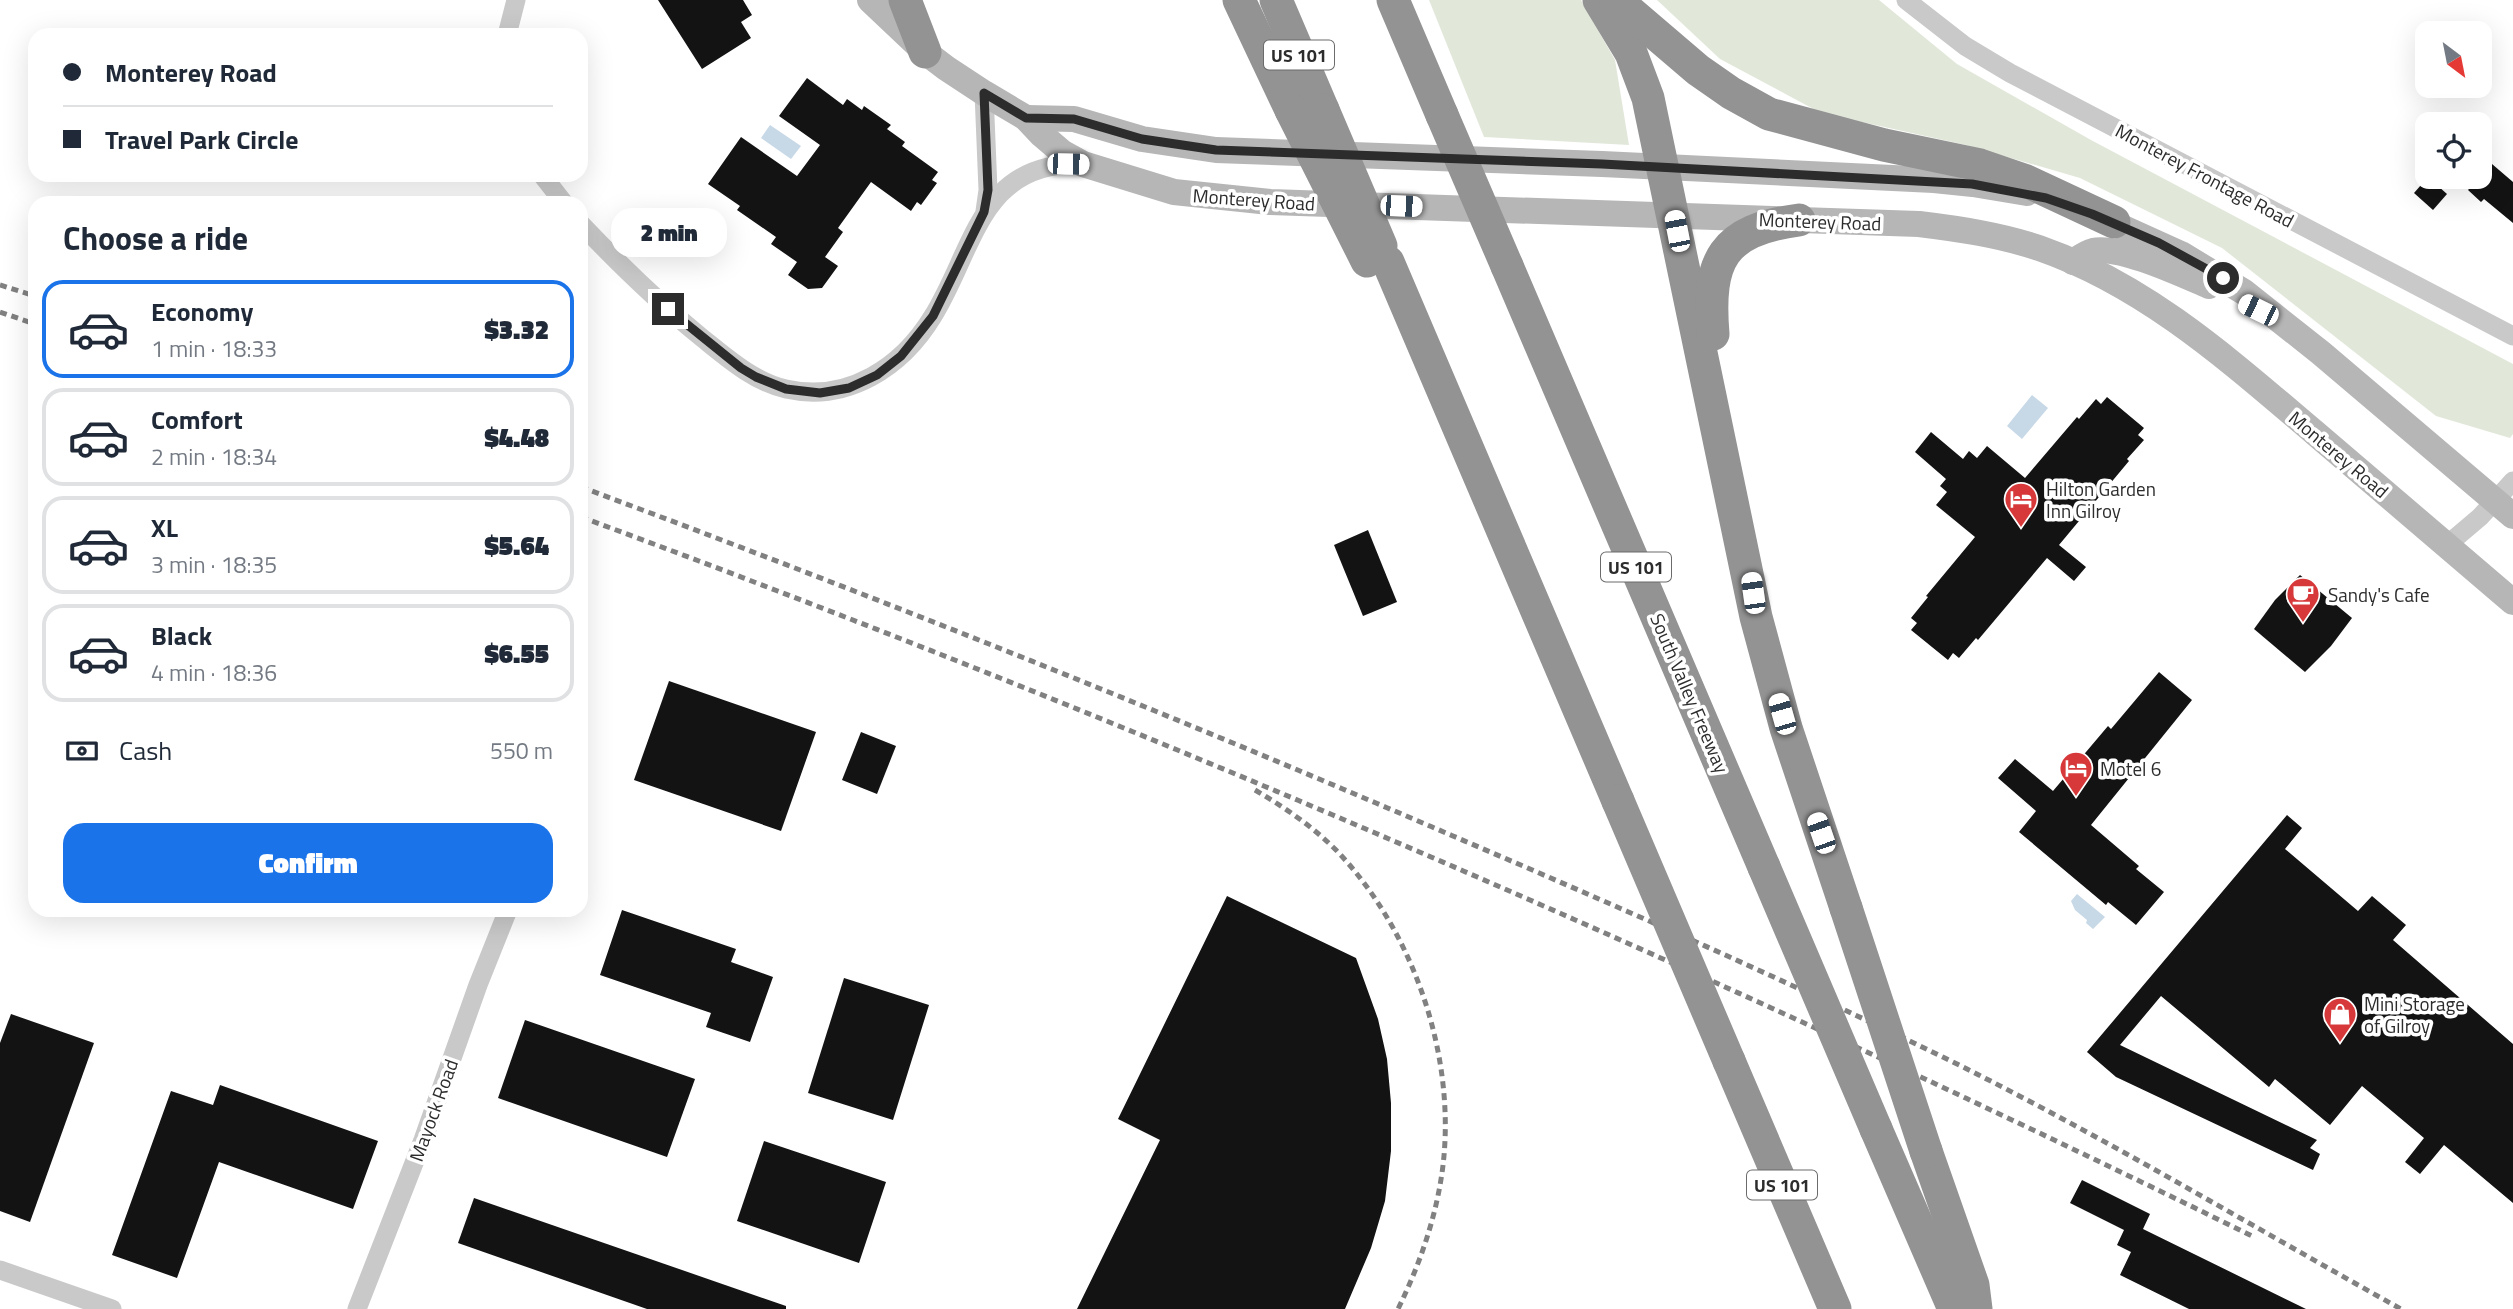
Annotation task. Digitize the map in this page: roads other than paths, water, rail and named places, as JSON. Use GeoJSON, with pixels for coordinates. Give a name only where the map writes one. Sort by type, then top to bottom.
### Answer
{"type":"FeatureCollection","features":[{"type":"Feature","properties":{"kind":"highway"},"geometry":{"type":"LineString","coordinates":[[905,0],[925,52]]}},
{"type":"Feature","properties":{"kind":"highway"},"geometry":{"type":"LineString","coordinates":[[1239,0],[1307,110]]}},
{"type":"Feature","properties":{"kind":"highway","name":"US 101"},"geometry":{"type":"LineString","coordinates":[[1276,0],[1307,110],[1377,262],[1457,424],[1835,1309]]}},
{"type":"Feature","properties":{"kind":"highway","name":"South Valley Freeway"},"geometry":{"type":"LineString","coordinates":[[1394,0],[1954,1309]]}},
{"type":"Feature","properties":{"kind":"highway"},"geometry":{"type":"LineString","coordinates":[[1599,0],[1619,31],[1641,75],[1657,134],[1727,485],[1756,617],[1786,728],[1926,1152],[1973,1285],[1976,1309]]}},
{"type":"Feature","properties":{"kind":"highway"},"geometry":{"type":"LineString","coordinates":[[1616,0],[1698,70],[1731,93],[1769,114],[1884,145],[1980,164],[2024,180],[2114,222]]}},
{"type":"Feature","properties":{"kind":"highway"},"geometry":{"type":"LineString","coordinates":[[1756,617],[1732,446],[1713,338],[1711,293],[1719,262],[1732,243],[1761,227],[1799,220]]}},
{"type":"Feature","properties":{"kind":"main road","name":"Monterey Road"},"geometry":{"type":"LineString","coordinates":[[870,0],[925,52],[1026,118],[1049,141],[1083,164],[1174,192],[1246,201],[1919,225],[1968,230],[2038,248],[2126,289],[2189,330],[2513,601]]}},
{"type":"Feature","properties":{"kind":"main road","name":"Monterey Road"},"geometry":{"type":"LineString","coordinates":[[1026,118],[1074,119],[1142,139],[1216,150],[1664,167],[1972,184],[2046,198],[2114,222],[2202,265],[2244,292],[2504,509]]}},
{"type":"Feature","properties":{"kind":"main road"},"geometry":{"type":"LineString","coordinates":[[2073,262],[2093,251],[2134,257],[2190,278],[2283,322]]}},
{"type":"Feature","properties":{"kind":"street"},"geometry":{"type":"LineString","coordinates":[[509,28],[516,0]]}},
{"type":"Feature","properties":{"kind":"street","name":"Monterey Frontage Road"},"geometry":{"type":"LineString","coordinates":[[1906,0],[1965,46],[2010,74],[2513,337]]}},
{"type":"Feature","properties":{"kind":"street"},"geometry":{"type":"LineString","coordinates":[[588,231],[652,296],[727,358],[756,377],[786,389],[820,393],[849,388],[877,375],[901,356],[933,316],[984,212],[988,190],[984,93]]}},
{"type":"Feature","properties":{"kind":"street"},"geometry":{"type":"LineString","coordinates":[[984,212],[1004,190],[1032,172],[1054,165],[1083,164]]}},
{"type":"Feature","properties":{"kind":"street"},"geometry":{"type":"LineString","coordinates":[[548,182],[558,196]]}},
{"type":"Feature","properties":{"kind":"street"},"geometry":{"type":"LineString","coordinates":[[2447,545],[2504,509],[2513,481]]}},
{"type":"Feature","properties":{"kind":"street","name":"Mayock Road"},"geometry":{"type":"LineString","coordinates":[[357,1309],[505,917]]}},
{"type":"Feature","properties":{"kind":"street"},"geometry":{"type":"LineString","coordinates":[[0,1270],[112,1309]]}},
{"type":"Feature","properties":{"kind":"water"},"geometry":{"type":"Polygon","coordinates":[[[770,125],[801,146],[791,159],[761,138],[770,125]]]}},
{"type":"Feature","properties":{"kind":"water"},"geometry":{"type":"Polygon","coordinates":[[[2032,395],[2048,408],[2022,439],[2007,426],[2032,395]]]}},
{"type":"Feature","properties":{"kind":"water"},"geometry":{"type":"Polygon","coordinates":[[[2077,894],[2105,917],[2093,929],[2075,910],[2071,901],[2077,894]]]}},
{"type":"Feature","properties":{"kind":"railway"},"geometry":{"type":"LineString","coordinates":[[0,285],[28,294]]}},
{"type":"Feature","properties":{"kind":"railway"},"geometry":{"type":"LineString","coordinates":[[0,312],[28,322]]}},
{"type":"Feature","properties":{"kind":"railway"},"geometry":{"type":"LineString","coordinates":[[588,490],[915,615],[1137,704],[1357,795],[1716,951],[1900,1036],[2017,1095],[2128,1154],[2401,1309]]}},
{"type":"Feature","properties":{"kind":"railway"},"geometry":{"type":"LineString","coordinates":[[588,520],[1006,680],[1426,855],[1841,1040],[2252,1236]]}},
{"type":"Feature","properties":{"kind":"railway"},"geometry":{"type":"LineString","coordinates":[[1255,790],[1317,833],[1336,850],[1364,883],[1388,919],[1425,1000],[1443,1087],[1445,1130],[1442,1173],[1425,1243],[1398,1309]]}},
{"type":"Feature","properties":{"kind":"place","name":"Hilton Garden Inn Gilroy"},"geometry":{"type":"Point","coordinates":[2021,529]}},
{"type":"Feature","properties":{"kind":"place","name":"Sandy's Cafe"},"geometry":{"type":"Point","coordinates":[2303,624]}},
{"type":"Feature","properties":{"kind":"place","name":"Motel 6"},"geometry":{"type":"Point","coordinates":[2076,798]}},
{"type":"Feature","properties":{"kind":"place","name":"Mini Storage of Gilroy"},"geometry":{"type":"Point","coordinates":[2340,1044]}}]}
